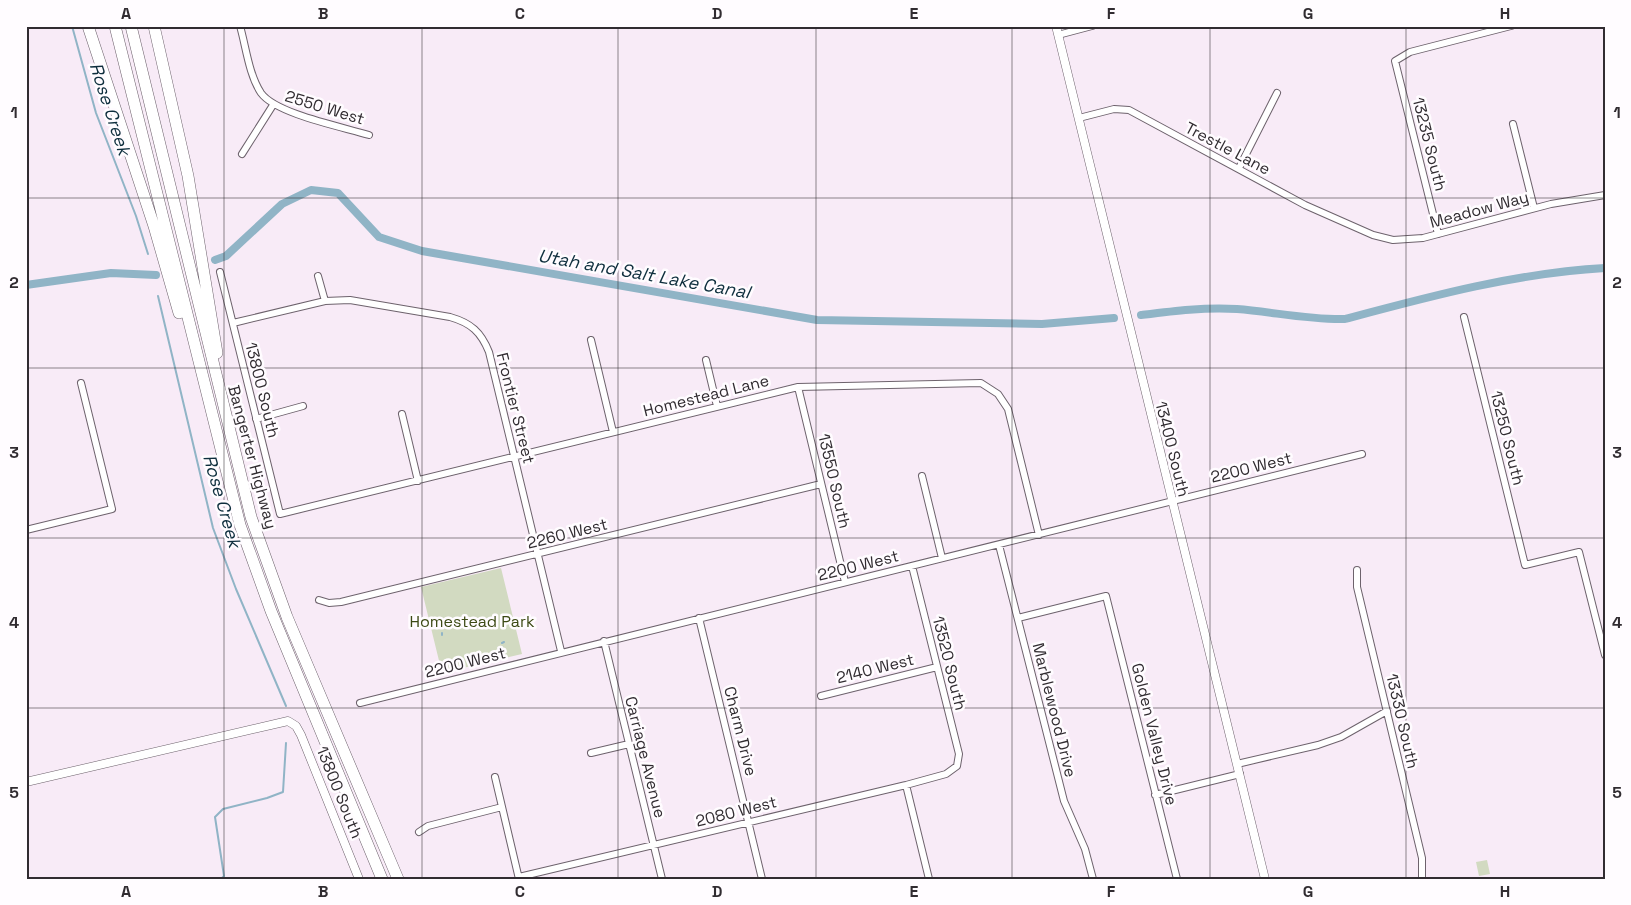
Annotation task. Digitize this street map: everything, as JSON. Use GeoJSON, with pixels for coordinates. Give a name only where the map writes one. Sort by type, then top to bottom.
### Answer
{"type":"FeatureCollection","features":[{"type":"Feature","properties":{"kind":"highway"},"geometry":{"type":"LineString","coordinates":[[88,26],[111,101],[151,218],[209,407]]}},
{"type":"Feature","properties":{"kind":"highway","name":"Bangerter Highway"},"geometry":{"type":"LineString","coordinates":[[115,26],[233,500],[258,577],[382,879]]}},
{"type":"Feature","properties":{"kind":"highway","name":"Bangerter Highway"},"geometry":{"type":"LineString","coordinates":[[131,26],[232,446],[251,517],[279,597],[398,879]]}},
{"type":"Feature","properties":{"kind":"highway"},"geometry":{"type":"LineString","coordinates":[[154,26],[188,176],[232,446]]}},
{"type":"Feature","properties":{"kind":"street"},"geometry":{"type":"LineString","coordinates":[[240,26],[256,84],[266,99],[273,105],[242,154]]}},
{"type":"Feature","properties":{"kind":"street","name":"13400 South"},"geometry":{"type":"LineString","coordinates":[[1056,26],[1265,879]]}},
{"type":"Feature","properties":{"kind":"street"},"geometry":{"type":"LineString","coordinates":[[1058,35],[1092,26]]}},
{"type":"Feature","properties":{"kind":"street","name":"13235 South"},"geometry":{"type":"LineString","coordinates":[[1438,234],[1395,61],[1410,52],[1510,26]]}},
{"type":"Feature","properties":{"kind":"street"},"geometry":{"type":"LineString","coordinates":[[1239,168],[1277,93]]}},
{"type":"Feature","properties":{"kind":"street","name":"2550 West"},"geometry":{"type":"LineString","coordinates":[[273,105],[369,135]]}},
{"type":"Feature","properties":{"kind":"street","name":"Trestle Lane"},"geometry":{"type":"LineString","coordinates":[[1079,118],[1114,109],[1128,110],[1305,205],[1362,230]]}},
{"type":"Feature","properties":{"kind":"street"},"geometry":{"type":"LineString","coordinates":[[1513,124],[1534,208]]}},
{"type":"Feature","properties":{"kind":"street","name":"Meadow Way"},"geometry":{"type":"LineString","coordinates":[[1362,230],[1383,238],[1403,241],[1438,234],[1534,208],[1605,195]]}},
{"type":"Feature","properties":{"kind":"street","name":"13800 South"},"geometry":{"type":"LineString","coordinates":[[220,272],[280,514]]}},
{"type":"Feature","properties":{"kind":"street"},"geometry":{"type":"LineString","coordinates":[[318,276],[325,301]]}},
{"type":"Feature","properties":{"kind":"street","name":"Frontier Street"},"geometry":{"type":"LineString","coordinates":[[232,323],[325,301],[350,300],[450,317],[465,321],[476,329],[483,338],[489,352],[561,651]]}},
{"type":"Feature","properties":{"kind":"street","name":"13250 South"},"geometry":{"type":"LineString","coordinates":[[1464,317],[1525,565],[1579,552],[1605,655]]}},
{"type":"Feature","properties":{"kind":"street"},"geometry":{"type":"LineString","coordinates":[[591,340],[613,432]]}},
{"type":"Feature","properties":{"kind":"street"},"geometry":{"type":"LineString","coordinates":[[706,360],[717,406]]}},
{"type":"Feature","properties":{"kind":"street"},"geometry":{"type":"LineString","coordinates":[[26,530],[112,509],[81,383]]}},
{"type":"Feature","properties":{"kind":"street","name":"Homestead Lane"},"geometry":{"type":"LineString","coordinates":[[280,514],[798,387],[981,383],[998,394],[1008,409],[1039,535]]}},
{"type":"Feature","properties":{"kind":"street","name":"13550 South"},"geometry":{"type":"LineString","coordinates":[[798,387],[845,582]]}},
{"type":"Feature","properties":{"kind":"street"},"geometry":{"type":"LineString","coordinates":[[256,419],[303,406]]}},
{"type":"Feature","properties":{"kind":"street"},"geometry":{"type":"LineString","coordinates":[[402,414],[418,481]]}},
{"type":"Feature","properties":{"kind":"street","name":"2200 West"},"geometry":{"type":"LineString","coordinates":[[360,703],[561,651],[1000,545],[1362,454]]}},
{"type":"Feature","properties":{"kind":"street"},"geometry":{"type":"LineString","coordinates":[[922,476],[942,558]]}},
{"type":"Feature","properties":{"kind":"street","name":"2260 West"},"geometry":{"type":"LineString","coordinates":[[319,600],[329,603],[341,602],[822,484]]}},
{"type":"Feature","properties":{"kind":"street","name":"Marblewood Drive"},"geometry":{"type":"LineString","coordinates":[[1000,545],[1064,801],[1085,849],[1093,879]]}},
{"type":"Feature","properties":{"kind":"street","name":"13520 South"},"geometry":{"type":"LineString","coordinates":[[912,566],[959,754],[957,766]]}},
{"type":"Feature","properties":{"kind":"street","name":"13330 South"},"geometry":{"type":"LineString","coordinates":[[1357,570],[1357,587],[1422,858],[1422,879]]}},
{"type":"Feature","properties":{"kind":"street","name":"Golden Valley Drive"},"geometry":{"type":"LineString","coordinates":[[1018,618],[1106,596],[1177,879]]}},
{"type":"Feature","properties":{"kind":"street","name":"Charm Drive"},"geometry":{"type":"LineString","coordinates":[[700,618],[762,879]]}},
{"type":"Feature","properties":{"kind":"street","name":"Carriage Avenue"},"geometry":{"type":"LineString","coordinates":[[604,641],[662,879]]}},
{"type":"Feature","properties":{"kind":"street","name":"2140 West"},"geometry":{"type":"LineString","coordinates":[[821,696],[937,667]]}},
{"type":"Feature","properties":{"kind":"street"},"geometry":{"type":"LineString","coordinates":[[1237,764],[1318,745],[1341,737],[1387,711]]}},
{"type":"Feature","properties":{"kind":"street","name":"13800 South"},"geometry":{"type":"LineString","coordinates":[[26,782],[288,721],[296,726],[301,735],[359,879]]}},
{"type":"Feature","properties":{"kind":"street"},"geometry":{"type":"LineString","coordinates":[[591,753],[629,744]]}},
{"type":"Feature","properties":{"kind":"street","name":"2080 West"},"geometry":{"type":"LineString","coordinates":[[519,878],[946,774],[957,766]]}},
{"type":"Feature","properties":{"kind":"street"},"geometry":{"type":"LineString","coordinates":[[1155,795],[1240,774]]}},
{"type":"Feature","properties":{"kind":"street"},"geometry":{"type":"LineString","coordinates":[[495,777],[519,878]]}},
{"type":"Feature","properties":{"kind":"street"},"geometry":{"type":"LineString","coordinates":[[906,784],[929,879]]}},
{"type":"Feature","properties":{"kind":"street"},"geometry":{"type":"LineString","coordinates":[[419,832],[428,826],[502,807]]}},
{"type":"Feature","properties":{"kind":"green space","name":"Homestead Park"},"geometry":{"type":"Polygon","coordinates":[[[501,568],[522,654],[442,673],[421,587],[501,568]]]}},
{"type":"Feature","properties":{"kind":"green space"},"geometry":{"type":"Polygon","coordinates":[[[1487,860],[1490,874],[1479,876],[1476,862],[1487,860]]]}},
{"type":"Feature","properties":{"kind":"waterway","name":"Rose Creek"},"geometry":{"type":"LineString","coordinates":[[72,26],[96,113],[136,216],[148,254]]}},
{"type":"Feature","properties":{"kind":"waterway","name":"Utah and Salt Lake Canal"},"geometry":{"type":"LineString","coordinates":[[215,260],[226,256],[282,204],[311,190],[338,193],[379,237],[422,251],[817,320],[1042,324],[1114,318]]}},
{"type":"Feature","properties":{"kind":"waterway","name":"Utah and Salt Lake Canal"},"geometry":{"type":"LineString","coordinates":[[1141,315],[1189,310],[1225,309],[1345,319],[1506,280],[1605,268]]}},
{"type":"Feature","properties":{"kind":"waterway","name":"Utah and Salt Lake Canal"},"geometry":{"type":"LineString","coordinates":[[26,285],[111,273],[156,275]]}},
{"type":"Feature","properties":{"kind":"waterway","name":"Rose Creek"},"geometry":{"type":"LineString","coordinates":[[158,296],[213,528],[236,589],[286,706]]}},
{"type":"Feature","properties":{"kind":"waterway","name":"Rose Creek"},"geometry":{"type":"LineString","coordinates":[[221,879],[224,876],[215,817],[223,809],[283,792],[286,743]]}}]}
